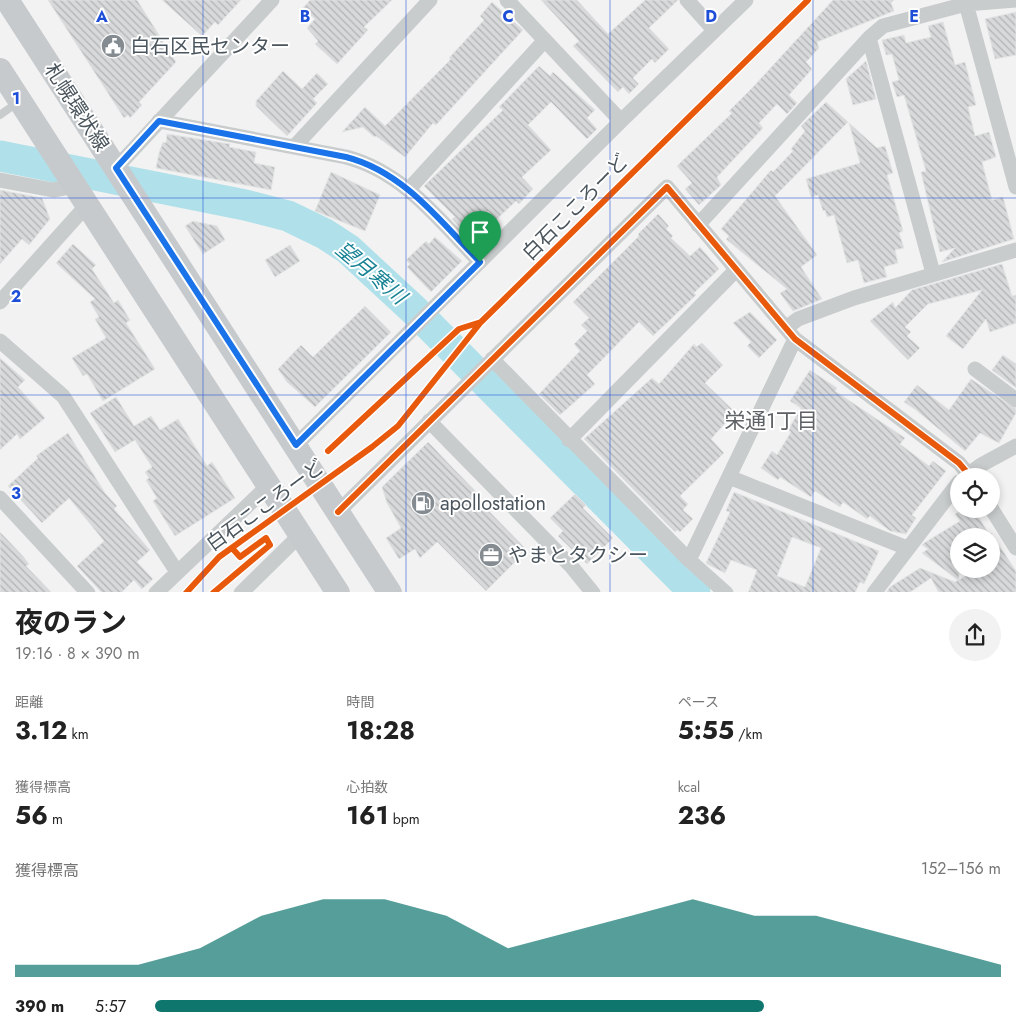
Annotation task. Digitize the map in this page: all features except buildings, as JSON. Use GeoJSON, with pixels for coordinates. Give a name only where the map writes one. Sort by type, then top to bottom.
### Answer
{"type":"FeatureCollection","features":[{"type":"Feature","properties":{"kind":"main road","name":"札幌環状線"},"geometry":{"type":"LineString","coordinates":[[8,0],[390,592]]}},
{"type":"Feature","properties":{"kind":"main road"},"geometry":{"type":"LineString","coordinates":[[0,70],[338,592]]}},
{"type":"Feature","properties":{"kind":"street"},"geometry":{"type":"LineString","coordinates":[[117,169],[272,0]]}},
{"type":"Feature","properties":{"kind":"street"},"geometry":{"type":"LineString","coordinates":[[294,147],[430,0]]}},
{"type":"Feature","properties":{"kind":"street"},"geometry":{"type":"LineString","coordinates":[[507,0],[621,121]]}},
{"type":"Feature","properties":{"kind":"street"},"geometry":{"type":"LineString","coordinates":[[687,0],[714,30]]}},
{"type":"Feature","properties":{"kind":"street"},"geometry":{"type":"LineString","coordinates":[[296,445],[621,121],[746,0]]}},
{"type":"Feature","properties":{"kind":"street"},"geometry":{"type":"LineString","coordinates":[[698,225],[869,38],[883,26],[966,2],[1016,0]]}},
{"type":"Feature","properties":{"kind":"street"},"geometry":{"type":"LineString","coordinates":[[966,2],[1016,187]]}},
{"type":"Feature","properties":{"kind":"street"},"geometry":{"type":"LineString","coordinates":[[869,38],[933,273]]}},
{"type":"Feature","properties":{"kind":"street"},"geometry":{"type":"LineString","coordinates":[[409,190],[545,40]]}},
{"type":"Feature","properties":{"kind":"street"},"geometry":{"type":"LineString","coordinates":[[159,121],[360,161],[388,174],[409,190],[480,262]]}},
{"type":"Feature","properties":{"kind":"street"},"geometry":{"type":"LineString","coordinates":[[0,180],[53,190],[77,190]]}},
{"type":"Feature","properties":{"kind":"street"},"geometry":{"type":"LineString","coordinates":[[338,512],[667,187],[790,333],[958,463],[961,468]]}},
{"type":"Feature","properties":{"kind":"street"},"geometry":{"type":"LineString","coordinates":[[0,302],[77,190]]}},
{"type":"Feature","properties":{"kind":"street"},"geometry":{"type":"LineString","coordinates":[[689,560],[729,477],[790,333],[798,319],[854,298],[933,273],[1016,250]]}},
{"type":"Feature","properties":{"kind":"street"},"geometry":{"type":"LineString","coordinates":[[569,440],[736,270]]}},
{"type":"Feature","properties":{"kind":"street"},"geometry":{"type":"LineString","coordinates":[[0,341],[63,396],[177,572]]}},
{"type":"Feature","properties":{"kind":"street"},"geometry":{"type":"LineString","coordinates":[[488,363],[569,440],[689,560],[726,592]]}},
{"type":"Feature","properties":{"kind":"street"},"geometry":{"type":"LineString","coordinates":[[975,370],[1016,400]]}},
{"type":"Feature","properties":{"kind":"street"},"geometry":{"type":"LineString","coordinates":[[428,421],[571,566],[593,592]]}},
{"type":"Feature","properties":{"kind":"street"},"geometry":{"type":"LineString","coordinates":[[977,468],[1016,446]]}},
{"type":"Feature","properties":{"kind":"street"},"geometry":{"type":"LineString","coordinates":[[729,477],[907,548]]}},
{"type":"Feature","properties":{"kind":"street"},"geometry":{"type":"LineString","coordinates":[[156,592],[268,486]]}},
{"type":"Feature","properties":{"kind":"street"},"geometry":{"type":"LineString","coordinates":[[874,592],[907,548],[950,496]]}},
{"type":"Feature","properties":{"kind":"street"},"geometry":{"type":"LineString","coordinates":[[0,498],[88,592]]}},
{"type":"Feature","properties":{"kind":"street"},"geometry":{"type":"LineString","coordinates":[[997,518],[1016,548]]}},
{"type":"Feature","properties":{"kind":"street"},"geometry":{"type":"LineString","coordinates":[[241,592],[300,535]]}},
{"type":"Feature","properties":{"kind":"lane"},"geometry":{"type":"LineString","coordinates":[[0,115],[20,101]]}},
{"type":"Feature","properties":{"kind":"waterway","name":"望月寒川"},"geometry":{"type":"LineString","coordinates":[[0,156],[245,205],[288,216],[325,234],[348,249],[414,310],[694,592]]}},
{"type":"Feature","properties":{"kind":"cycle path","name":"白石こころーど"},"geometry":{"type":"LineString","coordinates":[[187,592],[219,557],[372,447],[398,426],[481,322],[808,0]]}},
{"type":"Feature","properties":{"kind":"cycle path"},"geometry":{"type":"LineString","coordinates":[[338,512],[667,187],[795,339],[963,468]]}},
{"type":"Feature","properties":{"kind":"cycle path"},"geometry":{"type":"LineString","coordinates":[[328,451],[459,329],[481,322]]}},
{"type":"Feature","properties":{"kind":"cycle path","name":"白石こころーど"},"geometry":{"type":"LineString","coordinates":[[214,592],[270,545],[266,538],[240,557],[232,548]]}},
{"type":"Feature","properties":{"kind":"place","name":"白石区民センター"},"geometry":{"type":"Point","coordinates":[113,46]}},
{"type":"Feature","properties":{"kind":"place","name":"apollostation"},"geometry":{"type":"Point","coordinates":[423,503]}},
{"type":"Feature","properties":{"kind":"place","name":"やまとタクシー"},"geometry":{"type":"Point","coordinates":[491,555]}},
{"type":"Feature","properties":{"kind":"district","name":"栄通1丁目"},"geometry":{"type":"Point","coordinates":[771,421]}},
{"type":"Feature","properties":{"kind":"route"},"geometry":{"type":"LineString","coordinates":[[159,121],[346,157],[375,167],[399,181],[480,262],[296,445],[116,168],[159,121]]}}]}
